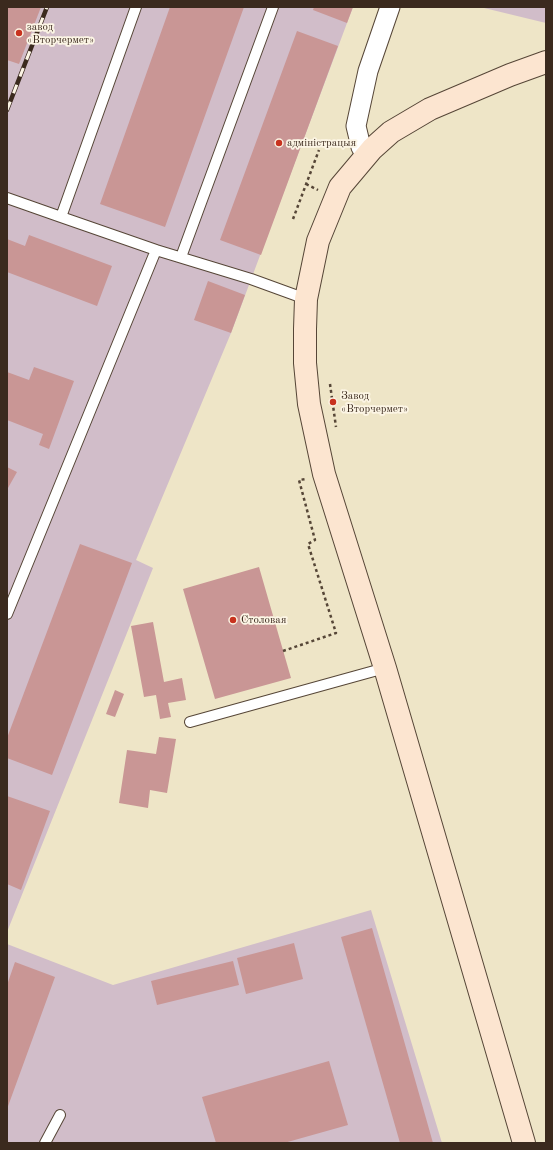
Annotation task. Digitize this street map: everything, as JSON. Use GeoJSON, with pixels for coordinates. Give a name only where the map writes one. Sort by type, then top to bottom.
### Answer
{"type":"FeatureCollection","features":[{"type":"Feature","properties":{"kind":"street"},"geometry":{"type":"LineString","coordinates":[[366,156],[361,147],[356,126],[368,71],[390,7]]}},
{"type":"Feature","properties":{"kind":"street"},"geometry":{"type":"LineString","coordinates":[[524,1143],[385,668],[324,474],[309,404],[304,363],[306,299],[318,241],[340,187],[366,156],[391,132],[416,116],[510,75],[546,62]]}},
{"type":"Feature","properties":{"kind":"lane"},"geometry":{"type":"LineString","coordinates":[[62,217],[136,7]]}},
{"type":"Feature","properties":{"kind":"lane"},"geometry":{"type":"LineString","coordinates":[[181,257],[274,7]]}},
{"type":"Feature","properties":{"kind":"lane"},"geometry":{"type":"LineString","coordinates":[[7,198],[156,250],[251,279],[306,299]]}},
{"type":"Feature","properties":{"kind":"lane"},"geometry":{"type":"LineString","coordinates":[[7,614],[156,250]]}},
{"type":"Feature","properties":{"kind":"lane"},"geometry":{"type":"LineString","coordinates":[[190,722],[385,668]]}},
{"type":"Feature","properties":{"kind":"lane"},"geometry":{"type":"LineString","coordinates":[[45,1143],[60,1115]]}},
{"type":"Feature","properties":{"kind":"path"},"geometry":{"type":"LineString","coordinates":[[293,219],[319,150]]}},
{"type":"Feature","properties":{"kind":"path"},"geometry":{"type":"LineString","coordinates":[[330,384],[336,434]]}},
{"type":"Feature","properties":{"kind":"path"},"geometry":{"type":"LineString","coordinates":[[283,651],[336,633],[308,544],[315,540],[300,480],[324,474]]}},
{"type":"Feature","properties":{"kind":"shaded area","name":"Завод «Вторчермет»"},"geometry":{"type":"Polygon","coordinates":[[[7,7],[353,7],[231,333],[136,560],[153,568],[7,932],[7,7]]]}},
{"type":"Feature","properties":{"kind":"shaded area"},"geometry":{"type":"Polygon","coordinates":[[[480,7],[546,7],[546,23],[480,7]]]}},
{"type":"Feature","properties":{"kind":"shaded area"},"geometry":{"type":"Polygon","coordinates":[[[371,910],[442,1143],[7,1143],[7,944],[113,985],[371,910]]]}},
{"type":"Feature","properties":{"kind":"building","name":"завод «Вторчермет»"},"geometry":{"type":"Polygon","coordinates":[[[7,7],[41,7],[19,64],[7,60],[7,7]]]}},
{"type":"Feature","properties":{"kind":"building"},"geometry":{"type":"Polygon","coordinates":[[[170,7],[244,7],[165,227],[100,204],[170,7]]]}},
{"type":"Feature","properties":{"kind":"building"},"geometry":{"type":"Polygon","coordinates":[[[314,7],[353,7],[347,23],[313,10],[314,7]]]}},
{"type":"Feature","properties":{"kind":"building","name":"адміністрацыя"},"geometry":{"type":"Polygon","coordinates":[[[297,31],[338,46],[261,255],[220,240],[297,31]]]}},
{"type":"Feature","properties":{"kind":"building"},"geometry":{"type":"Polygon","coordinates":[[[29,235],[112,266],[97,306],[7,272],[7,239],[25,246],[29,235]]]}},
{"type":"Feature","properties":{"kind":"building"},"geometry":{"type":"Polygon","coordinates":[[[208,281],[245,295],[231,333],[194,320],[208,281]]]}},
{"type":"Feature","properties":{"kind":"building"},"geometry":{"type":"Polygon","coordinates":[[[34,367],[74,381],[49,449],[39,445],[43,434],[7,420],[7,372],[29,380],[34,367]]]}},
{"type":"Feature","properties":{"kind":"building"},"geometry":{"type":"Polygon","coordinates":[[[7,467],[17,472],[8,488],[7,488],[7,467]]]}},
{"type":"Feature","properties":{"kind":"building"},"geometry":{"type":"Polygon","coordinates":[[[80,544],[132,563],[52,775],[7,758],[7,738],[80,544]]]}},
{"type":"Feature","properties":{"kind":"building","name":"Столовая"},"geometry":{"type":"Polygon","coordinates":[[[259,567],[291,678],[215,699],[183,589],[259,567]]]}},
{"type":"Feature","properties":{"kind":"building"},"geometry":{"type":"Polygon","coordinates":[[[153,622],[164,682],[182,678],[186,700],[168,703],[171,717],[160,719],[156,695],[144,697],[131,626],[153,622]]]}},
{"type":"Feature","properties":{"kind":"building"},"geometry":{"type":"Polygon","coordinates":[[[115,690],[124,694],[115,717],[106,714],[115,690]]]}},
{"type":"Feature","properties":{"kind":"building"},"geometry":{"type":"Polygon","coordinates":[[[159,737],[176,739],[167,793],[150,790],[148,808],[119,803],[127,750],[156,754],[159,737]]]}},
{"type":"Feature","properties":{"kind":"building"},"geometry":{"type":"Polygon","coordinates":[[[7,796],[50,811],[21,890],[7,884],[7,796]]]}},
{"type":"Feature","properties":{"kind":"building"},"geometry":{"type":"Polygon","coordinates":[[[372,928],[433,1143],[400,1143],[341,937],[372,928]]]}},
{"type":"Feature","properties":{"kind":"building"},"geometry":{"type":"Polygon","coordinates":[[[294,943],[303,979],[246,994],[237,958],[294,943]]]}},
{"type":"Feature","properties":{"kind":"building"},"geometry":{"type":"Polygon","coordinates":[[[233,961],[239,985],[157,1005],[151,981],[233,961]]]}},
{"type":"Feature","properties":{"kind":"building"},"geometry":{"type":"Polygon","coordinates":[[[15,962],[55,977],[7,1109],[7,985],[15,962]]]}},
{"type":"Feature","properties":{"kind":"building"},"geometry":{"type":"Polygon","coordinates":[[[329,1061],[348,1125],[284,1143],[216,1143],[202,1097],[329,1061]]]}},
{"type":"Feature","properties":{"kind":"railway"},"geometry":{"type":"LineString","coordinates":[[7,110],[47,7]]}},
{"type":"Feature","properties":{"kind":"place","name":"завод «Вторчермет»"},"geometry":{"type":"Point","coordinates":[19,33]}},
{"type":"Feature","properties":{"kind":"place","name":"адміністрацыя"},"geometry":{"type":"Point","coordinates":[279,143]}},
{"type":"Feature","properties":{"kind":"place","name":"Завод «Вторчермет»"},"geometry":{"type":"Point","coordinates":[333,402]}},
{"type":"Feature","properties":{"kind":"place","name":"Столовая"},"geometry":{"type":"Point","coordinates":[233,620]}}]}
